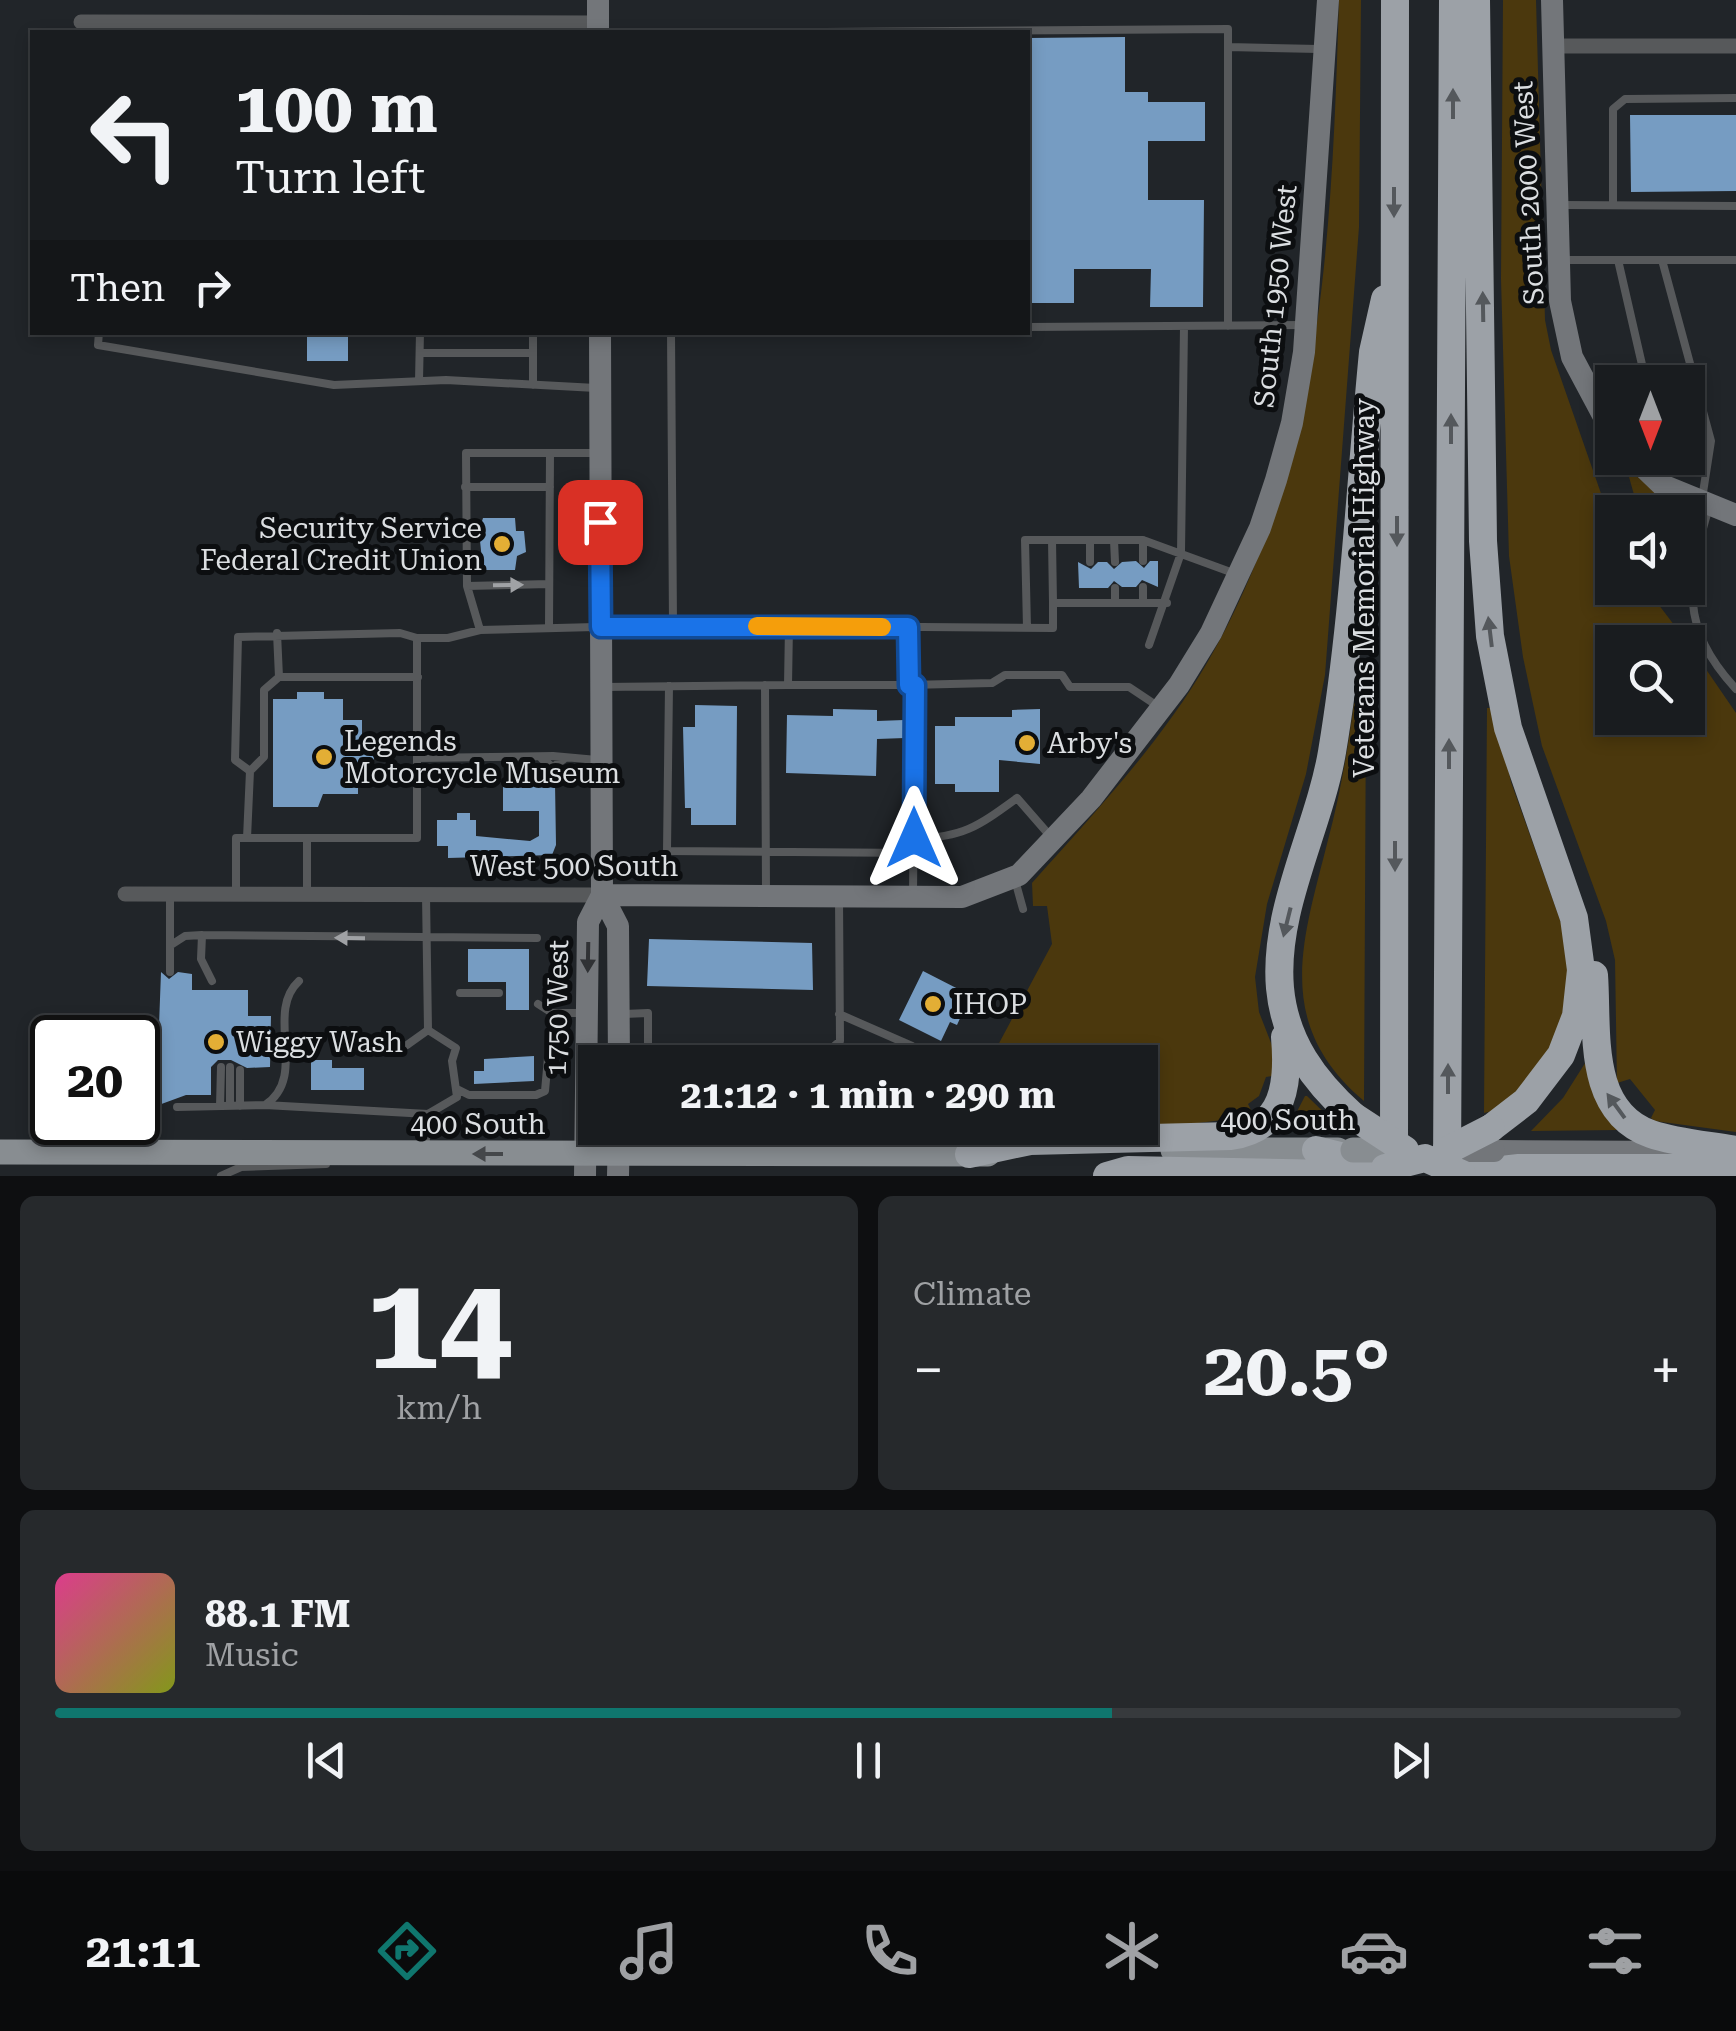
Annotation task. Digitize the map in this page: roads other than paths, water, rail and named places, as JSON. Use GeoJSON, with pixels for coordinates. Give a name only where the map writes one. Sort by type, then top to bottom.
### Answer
{"type":"FeatureCollection","features":[{"type":"Feature","properties":{"kind":"highway","name":"Veterans Memorial Highway"},"geometry":{"type":"LineString","coordinates":[[1395,0],[1398,454],[1444,1164]]}},
{"type":"Feature","properties":{"kind":"highway"},"geometry":{"type":"LineString","coordinates":[[1444,1164],[1453,0]]}},
{"type":"Feature","properties":{"kind":"highway"},"geometry":{"type":"LineString","coordinates":[[1444,1164],[1526,1101],[1554,1066],[1579,1002],[1577,934],[1502,702],[1486,596],[1476,0]]}},
{"type":"Feature","properties":{"kind":"highway"},"geometry":{"type":"LineString","coordinates":[[969,1154],[1030,1142],[1230,1136],[1251,1131],[1274,1114],[1286,1087],[1283,936],[1324,794],[1338,714],[1373,352],[1394,258]]}},
{"type":"Feature","properties":{"kind":"highway"},"geometry":{"type":"LineString","coordinates":[[1536,814],[1564,871],[1591,952],[1600,1074],[1608,1096],[1621,1116],[1647,1133],[1736,1151]]}},
{"type":"Feature","properties":{"kind":"highway"},"geometry":{"type":"LineString","coordinates":[[1283,1006],[1302,1058],[1352,1116],[1444,1164]]}},
{"type":"Feature","properties":{"kind":"highway"},"geometry":{"type":"LineString","coordinates":[[1316,1150],[1352,1160]]}},
{"type":"Feature","properties":{"kind":"highway"},"geometry":{"type":"LineString","coordinates":[[1107,1176],[1128,1170],[1352,1160],[1736,1168]]}},
{"type":"Feature","properties":{"kind":"main road","name":"400 South"},"geometry":{"type":"LineString","coordinates":[[0,1152],[424,1154],[585,1165],[619,1152],[969,1154],[1316,1150]]}},
{"type":"Feature","properties":{"kind":"street","name":"South 1950 West"},"geometry":{"type":"LineString","coordinates":[[1016,876],[1054,841],[1162,709],[1211,633],[1260,528],[1292,423],[1306,325],[1328,50],[1328,0]]}},
{"type":"Feature","properties":{"kind":"street","name":"South 2000 West"},"geometry":{"type":"LineString","coordinates":[[1552,0],[1560,301],[1572,358],[1595,401]]}},
{"type":"Feature","properties":{"kind":"street"},"geometry":{"type":"LineString","coordinates":[[81,22],[101,28],[422,29],[598,18]]}},
{"type":"Feature","properties":{"kind":"street"},"geometry":{"type":"LineString","coordinates":[[1551,46],[1736,46]]}},
{"type":"Feature","properties":{"kind":"street"},"geometry":{"type":"LineString","coordinates":[[600,335],[602,895],[618,926],[619,1045]]}},
{"type":"Feature","properties":{"kind":"street"},"geometry":{"type":"LineString","coordinates":[[1652,475],[1706,506],[1736,515]]}},
{"type":"Feature","properties":{"kind":"street","name":"West 500 South"},"geometry":{"type":"LineString","coordinates":[[125,894],[913,898],[962,897],[1016,876]]}},
{"type":"Feature","properties":{"kind":"street","name":"1750 West"},"geometry":{"type":"LineString","coordinates":[[585,1165],[588,922],[602,895]]}},
{"type":"Feature","properties":{"kind":"street"},"geometry":{"type":"LineString","coordinates":[[1444,1164],[1736,1151]]}},
{"type":"Feature","properties":{"kind":"lane"},"geometry":{"type":"LineString","coordinates":[[1030,31],[1228,30],[1228,326]]}},
{"type":"Feature","properties":{"kind":"lane"},"geometry":{"type":"LineString","coordinates":[[1228,47],[1328,50]]}},
{"type":"Feature","properties":{"kind":"lane"},"geometry":{"type":"LineString","coordinates":[[1613,205],[1613,109],[1625,99],[1736,98]]}},
{"type":"Feature","properties":{"kind":"lane"},"geometry":{"type":"LineString","coordinates":[[1557,205],[1736,206]]}},
{"type":"Feature","properties":{"kind":"lane"},"geometry":{"type":"LineString","coordinates":[[1559,260],[1736,260]]}},
{"type":"Feature","properties":{"kind":"lane"},"geometry":{"type":"LineString","coordinates":[[1618,260],[1642,365]]}},
{"type":"Feature","properties":{"kind":"lane"},"geometry":{"type":"LineString","coordinates":[[1662,260],[1708,426],[1706,506],[1692,567],[1694,618],[1714,666],[1736,689]]}},
{"type":"Feature","properties":{"kind":"lane"},"geometry":{"type":"LineString","coordinates":[[1030,327],[1306,325]]}},
{"type":"Feature","properties":{"kind":"lane"},"geometry":{"type":"LineString","coordinates":[[1149,645],[1181,552],[1184,326]]}},
{"type":"Feature","properties":{"kind":"lane"},"geometry":{"type":"LineString","coordinates":[[98,335],[98,345],[334,385],[420,381],[600,388]]}},
{"type":"Feature","properties":{"kind":"lane"},"geometry":{"type":"LineString","coordinates":[[420,335],[420,381]]}},
{"type":"Feature","properties":{"kind":"lane"},"geometry":{"type":"LineString","coordinates":[[533,335],[533,385]]}},
{"type":"Feature","properties":{"kind":"lane"},"geometry":{"type":"LineString","coordinates":[[671,335],[673,625]]}},
{"type":"Feature","properties":{"kind":"lane"},"geometry":{"type":"LineString","coordinates":[[420,353],[533,354]]}},
{"type":"Feature","properties":{"kind":"lane"},"geometry":{"type":"LineString","coordinates":[[1705,451],[1709,453]]}},
{"type":"Feature","properties":{"kind":"lane"},"geometry":{"type":"LineString","coordinates":[[480,630],[467,586],[466,453],[600,453]]}},
{"type":"Feature","properties":{"kind":"lane"},"geometry":{"type":"LineString","coordinates":[[549,627],[550,453]]}},
{"type":"Feature","properties":{"kind":"lane"},"geometry":{"type":"LineString","coordinates":[[466,486],[550,486]]}},
{"type":"Feature","properties":{"kind":"lane"},"geometry":{"type":"LineString","coordinates":[[1027,628],[1025,540],[1142,540],[1240,576]]}},
{"type":"Feature","properties":{"kind":"lane"},"geometry":{"type":"LineString","coordinates":[[250,771],[235,760],[238,637],[278,633],[400,633],[417,638],[448,638],[480,630],[673,625],[1054,628],[1052,540]]}},
{"type":"Feature","properties":{"kind":"lane"},"geometry":{"type":"LineString","coordinates":[[1090,540],[1090,562]]}},
{"type":"Feature","properties":{"kind":"lane"},"geometry":{"type":"LineString","coordinates":[[1114,540],[1114,562]]}},
{"type":"Feature","properties":{"kind":"lane"},"geometry":{"type":"LineString","coordinates":[[1142,540],[1142,561]]}},
{"type":"Feature","properties":{"kind":"lane"},"geometry":{"type":"LineString","coordinates":[[467,586],[549,584]]}},
{"type":"Feature","properties":{"kind":"lane"},"geometry":{"type":"LineString","coordinates":[[1142,587],[1142,603]]}},
{"type":"Feature","properties":{"kind":"lane"},"geometry":{"type":"LineString","coordinates":[[1090,588],[1090,603]]}},
{"type":"Feature","properties":{"kind":"lane"},"geometry":{"type":"LineString","coordinates":[[1115,588],[1115,603]]}},
{"type":"Feature","properties":{"kind":"lane"},"geometry":{"type":"LineString","coordinates":[[1053,603],[1166,603]]}},
{"type":"Feature","properties":{"kind":"lane"},"geometry":{"type":"LineString","coordinates":[[788,626],[788,685]]}},
{"type":"Feature","properties":{"kind":"lane"},"geometry":{"type":"LineString","coordinates":[[908,627],[913,898]]}},
{"type":"Feature","properties":{"kind":"lane"},"geometry":{"type":"LineString","coordinates":[[278,633],[280,677]]}},
{"type":"Feature","properties":{"kind":"lane"},"geometry":{"type":"LineString","coordinates":[[236,896],[236,838],[416,838],[417,638]]}},
{"type":"Feature","properties":{"kind":"lane"},"geometry":{"type":"LineString","coordinates":[[601,687],[992,683],[1004,675],[1062,675],[1070,687],[1129,687],[1162,709]]}},
{"type":"Feature","properties":{"kind":"lane"},"geometry":{"type":"LineString","coordinates":[[247,838],[250,771],[264,757],[264,690],[280,677],[418,677]]}},
{"type":"Feature","properties":{"kind":"lane"},"geometry":{"type":"LineString","coordinates":[[668,686],[667,852],[914,854]]}},
{"type":"Feature","properties":{"kind":"lane"},"geometry":{"type":"LineString","coordinates":[[765,686],[766,898]]}},
{"type":"Feature","properties":{"kind":"lane"},"geometry":{"type":"LineString","coordinates":[[417,758],[602,760]]}},
{"type":"Feature","properties":{"kind":"lane"},"geometry":{"type":"LineString","coordinates":[[914,838],[966,832],[1016,798],[1054,841]]}},
{"type":"Feature","properties":{"kind":"lane"},"geometry":{"type":"LineString","coordinates":[[307,838],[307,896]]}},
{"type":"Feature","properties":{"kind":"lane"},"geometry":{"type":"LineString","coordinates":[[1016,876],[1024,909]]}},
{"type":"Feature","properties":{"kind":"lane"},"geometry":{"type":"LineString","coordinates":[[170,895],[170,972]]}},
{"type":"Feature","properties":{"kind":"lane"},"geometry":{"type":"LineString","coordinates":[[426,895],[428,1030]]}},
{"type":"Feature","properties":{"kind":"lane"},"geometry":{"type":"LineString","coordinates":[[836,1045],[840,1042],[840,898]]}},
{"type":"Feature","properties":{"kind":"lane"},"geometry":{"type":"LineString","coordinates":[[171,946],[185,936],[202,935],[537,938]]}},
{"type":"Feature","properties":{"kind":"lane"},"geometry":{"type":"LineString","coordinates":[[202,935],[200,959],[212,981]]}},
{"type":"Feature","properties":{"kind":"lane"},"geometry":{"type":"LineString","coordinates":[[265,1105],[279,1096],[285,1080],[287,999],[299,981]]}},
{"type":"Feature","properties":{"kind":"lane"},"geometry":{"type":"LineString","coordinates":[[460,992],[500,993]]}},
{"type":"Feature","properties":{"kind":"lane"},"geometry":{"type":"LineString","coordinates":[[538,1004],[552,1012],[587,1013]]}},
{"type":"Feature","properties":{"kind":"lane"},"geometry":{"type":"LineString","coordinates":[[456,1088],[470,1095],[536,1095],[549,1082],[552,1012]]}},
{"type":"Feature","properties":{"kind":"lane"},"geometry":{"type":"LineString","coordinates":[[619,1014],[648,1013],[648,1045]]}},
{"type":"Feature","properties":{"kind":"lane"},"geometry":{"type":"LineString","coordinates":[[839,1014],[910,1045]]}},
{"type":"Feature","properties":{"kind":"lane"},"geometry":{"type":"LineString","coordinates":[[407,1045],[428,1030]]}},
{"type":"Feature","properties":{"kind":"lane"},"geometry":{"type":"LineString","coordinates":[[177,1107],[265,1105],[428,1114],[452,1104],[456,1088],[452,1061],[456,1048],[428,1030]]}},
{"type":"Feature","properties":{"kind":"lane"},"geometry":{"type":"LineString","coordinates":[[230,1106],[230,1068],[230,1106]]}},
{"type":"Feature","properties":{"kind":"lane"},"geometry":{"type":"LineString","coordinates":[[424,1154],[428,1114]]}},
{"type":"Feature","properties":{"kind":"lane"},"geometry":{"type":"LineString","coordinates":[[764,1145],[778,1154]]}},
{"type":"Feature","properties":{"kind":"lane"},"geometry":{"type":"LineString","coordinates":[[221,1176],[241,1167],[308,1166],[395,1154]]}},
{"type":"Feature","properties":{"kind":"place","name":"Security Service Federal Credit Union"},"geometry":{"type":"Point","coordinates":[502,544]}},
{"type":"Feature","properties":{"kind":"place","name":"Arby's"},"geometry":{"type":"Point","coordinates":[1027,743]}},
{"type":"Feature","properties":{"kind":"place","name":"Legends Motorcycle Museum"},"geometry":{"type":"Point","coordinates":[324,757]}},
{"type":"Feature","properties":{"kind":"place","name":"IHOP"},"geometry":{"type":"Point","coordinates":[933,1004]}},
{"type":"Feature","properties":{"kind":"place","name":"Wiggy Wash"},"geometry":{"type":"Point","coordinates":[216,1042]}}]}
